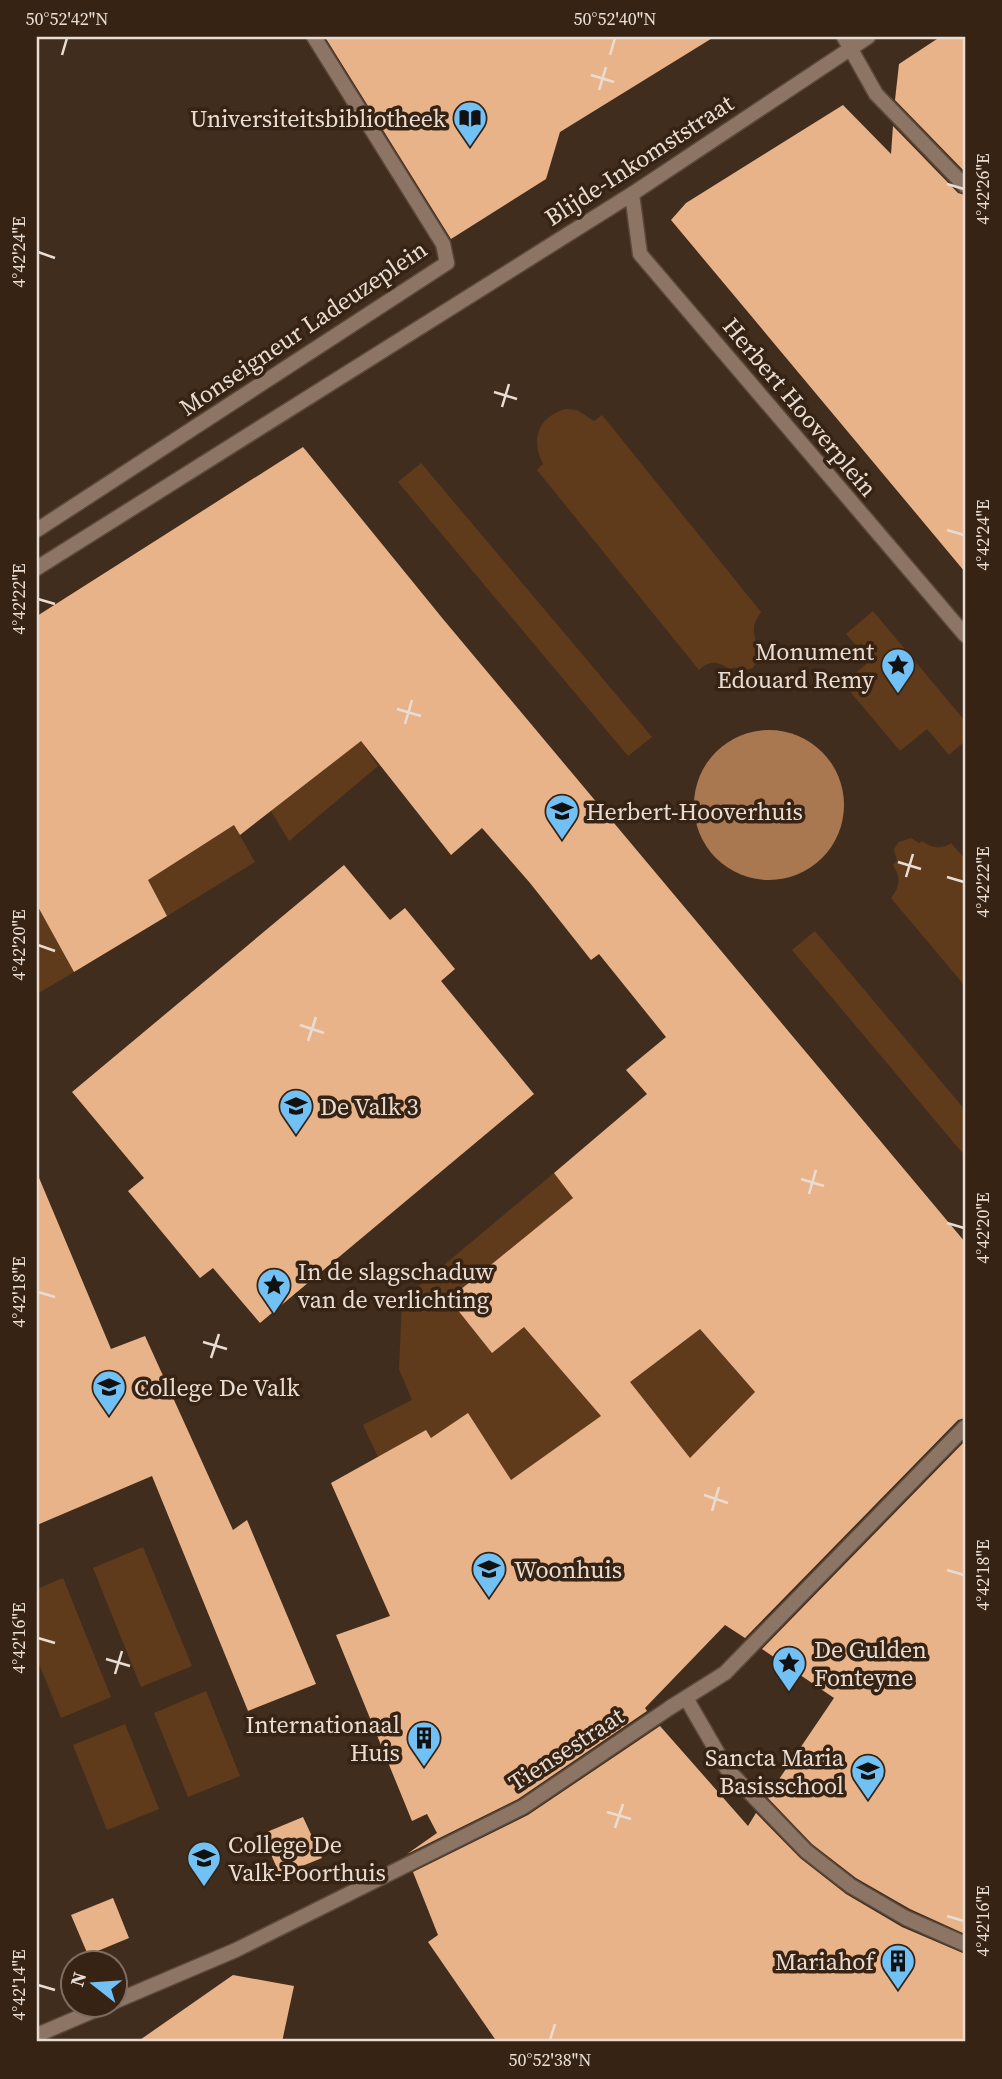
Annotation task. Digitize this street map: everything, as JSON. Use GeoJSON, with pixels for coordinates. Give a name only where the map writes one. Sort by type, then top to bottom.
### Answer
{"type":"FeatureCollection","features":[{"type":"Feature","properties":{"kind":"street","name":"Monseigneur Ladeuzeplein"},"geometry":{"type":"LineString","coordinates":[[37,530],[447,263],[443,244],[314,37]]}},
{"type":"Feature","properties":{"kind":"street","name":"Blijde-Inkomststraat"},"geometry":{"type":"LineString","coordinates":[[37,568],[632,194],[847,43],[867,37]]}},
{"type":"Feature","properties":{"kind":"street"},"geometry":{"type":"LineString","coordinates":[[847,43],[876,93],[965,186]]}},
{"type":"Feature","properties":{"kind":"street","name":"Herbert Hooverplein"},"geometry":{"type":"LineString","coordinates":[[632,194],[640,254],[965,635]]}},
{"type":"Feature","properties":{"kind":"street","name":"Tiensestraat"},"geometry":{"type":"LineString","coordinates":[[130,1995],[236,1950],[523,1807],[725,1673],[965,1427]]}},
{"type":"Feature","properties":{"kind":"street"},"geometry":{"type":"LineString","coordinates":[[686,1698],[727,1769],[806,1851],[851,1886],[906,1918],[965,1944]]}},
{"type":"Feature","properties":{"kind":"street"},"geometry":{"type":"LineString","coordinates":[[37,2035],[73,2020]]}},
{"type":"Feature","properties":{"kind":"shaded area"},"geometry":{"type":"Polygon","coordinates":[[[577,410],[594,421],[602,415],[761,612],[754,628],[758,646],[755,649],[759,657],[753,668],[740,671],[734,667],[730,670],[714,663],[699,670],[537,470],[543,464],[537,437],[543,423],[557,412],[577,410]]]}},
{"type":"Feature","properties":{"kind":"shaded area"},"geometry":{"type":"Polygon","coordinates":[[[421,463],[652,737],[628,756],[398,482],[421,463]]]}},
{"type":"Feature","properties":{"kind":"shaded area"},"geometry":{"type":"Polygon","coordinates":[[[873,611],[965,721],[965,741],[949,755],[927,729],[900,751],[843,683],[870,661],[846,634],[873,611]]]}},
{"type":"Feature","properties":{"kind":"shaded area"},"geometry":{"type":"Polygon","coordinates":[[[769,730],[798,736],[822,752],[838,776],[844,805],[838,834],[822,858],[798,874],[769,880],[740,874],[716,858],[700,834],[694,805],[700,776],[716,752],[740,736],[769,730]]]}},
{"type":"Feature","properties":{"kind":"shaded area"},"geometry":{"type":"Polygon","coordinates":[[[361,741],[378,766],[289,841],[256,786],[361,741]]]}},
{"type":"Feature","properties":{"kind":"shaded area"},"geometry":{"type":"Polygon","coordinates":[[[76,748],[202,845],[234,825],[255,862],[167,916],[76,748]]]}},
{"type":"Feature","properties":{"kind":"shaded area"},"geometry":{"type":"Polygon","coordinates":[[[911,838],[936,847],[951,843],[965,859],[965,986],[891,898],[898,882],[893,865],[897,861],[894,849],[899,842],[911,838]]]}},
{"type":"Feature","properties":{"kind":"shaded area"},"geometry":{"type":"Polygon","coordinates":[[[37,905],[74,972],[37,994],[37,905]]]}},
{"type":"Feature","properties":{"kind":"shaded area"},"geometry":{"type":"Polygon","coordinates":[[[815,931],[965,1110],[965,1156],[792,950],[815,931]]]}},
{"type":"Feature","properties":{"kind":"shaded area"},"geometry":{"type":"Polygon","coordinates":[[[554,1173],[573,1198],[492,1352],[524,1327],[610,1426],[630,1382],[626,1244],[755,1392],[662,1487],[569,1439],[511,1480],[431,1438],[426,1431],[378,1457],[363,1425],[412,1400],[399,1369],[402,1300],[554,1173]]]}},
{"type":"Feature","properties":{"kind":"shaded area"},"geometry":{"type":"Polygon","coordinates":[[[143,1547],[192,1666],[141,1687],[93,1568],[143,1547]]]}},
{"type":"Feature","properties":{"kind":"shaded area"},"geometry":{"type":"Polygon","coordinates":[[[63,1578],[111,1697],[61,1718],[37,1659],[37,1589],[63,1578]]]}},
{"type":"Feature","properties":{"kind":"shaded area"},"geometry":{"type":"Polygon","coordinates":[[[206,1691],[240,1776],[188,1797],[154,1713],[206,1691]]]}},
{"type":"Feature","properties":{"kind":"shaded area"},"geometry":{"type":"Polygon","coordinates":[[[125,1724],[159,1809],[107,1830],[73,1745],[125,1724]]]}},
{"type":"Feature","properties":{"kind":"building","name":"Universiteitsbibliotheek"},"geometry":{"type":"Polygon","coordinates":[[[325,37],[714,37],[560,132],[546,179],[451,239],[325,37]]]}},
{"type":"Feature","properties":{"kind":"building"},"geometry":{"type":"Polygon","coordinates":[[[940,37],[965,37],[965,172],[895,100],[899,64],[940,37]]]}},
{"type":"Feature","properties":{"kind":"building"},"geometry":{"type":"Polygon","coordinates":[[[843,105],[891,154],[893,126],[958,193],[965,195],[965,572],[671,220],[686,203],[843,105]]]}},
{"type":"Feature","properties":{"kind":"building"},"geometry":{"type":"Polygon","coordinates":[[[303,447],[443,619],[965,1242],[965,1418],[958,1420],[745,1638],[725,1625],[645,1708],[647,1711],[518,1799],[407,1854],[437,1833],[427,1814],[412,1821],[336,1635],[390,1616],[331,1483],[426,1430],[431,1438],[468,1413],[511,1480],[601,1416],[524,1327],[492,1353],[449,1299],[573,1198],[554,1173],[647,1094],[626,1070],[666,1037],[599,954],[591,960],[482,828],[451,855],[361,741],[240,835],[234,825],[148,880],[167,916],[74,972],[37,905],[37,616],[303,447]],[[700,1329],[630,1382],[690,1458],[755,1392],[700,1329]]]}},
{"type":"Feature","properties":{"kind":"building","name":"De Valk 3"},"geometry":{"type":"Polygon","coordinates":[[[344,865],[390,920],[405,908],[455,969],[441,981],[534,1094],[260,1323],[213,1268],[200,1278],[128,1191],[144,1178],[72,1092],[344,865]]]}},
{"type":"Feature","properties":{"kind":"building","name":"College De Valk"},"geometry":{"type":"Polygon","coordinates":[[[37,1173],[111,1349],[145,1336],[233,1530],[247,1520],[316,1684],[248,1711],[152,1476],[37,1525],[37,1173]]]}},
{"type":"Feature","properties":{"kind":"building"},"geometry":{"type":"Polygon","coordinates":[[[965,1441],[965,1934],[910,1909],[856,1878],[812,1844],[767,1797],[834,1698],[762,1649],[965,1441]]]}},
{"type":"Feature","properties":{"kind":"building"},"geometry":{"type":"Polygon","coordinates":[[[660,1726],[748,1826],[756,1813],[800,1858],[846,1894],[902,1927],[965,1954],[965,2042],[497,2042],[428,1942],[438,1935],[413,1872],[528,1815],[660,1726]]]}},
{"type":"Feature","properties":{"kind":"building"},"geometry":{"type":"Polygon","coordinates":[[[303,1817],[322,1858],[280,1875],[262,1834],[303,1817]]]}},
{"type":"Feature","properties":{"kind":"building"},"geometry":{"type":"Polygon","coordinates":[[[113,1898],[129,1938],[100,1950],[86,1950],[71,1915],[113,1898]]]}},
{"type":"Feature","properties":{"kind":"building"},"geometry":{"type":"Polygon","coordinates":[[[233,1975],[294,1986],[282,2042],[137,2042],[233,1975]]]}},
{"type":"Feature","properties":{"kind":"place","name":"Universiteitsbibliotheek"},"geometry":{"type":"Point","coordinates":[470,148]}},
{"type":"Feature","properties":{"kind":"place","name":"Monument Edouard Remy"},"geometry":{"type":"Point","coordinates":[898,695]}},
{"type":"Feature","properties":{"kind":"place","name":"Herbert-Hooverhuis"},"geometry":{"type":"Point","coordinates":[562,841]}},
{"type":"Feature","properties":{"kind":"place","name":"De Valk 3"},"geometry":{"type":"Point","coordinates":[296,1136]}},
{"type":"Feature","properties":{"kind":"place","name":"In de slagschaduw van de verlichting"},"geometry":{"type":"Point","coordinates":[274,1315]}},
{"type":"Feature","properties":{"kind":"place","name":"College De Valk"},"geometry":{"type":"Point","coordinates":[109,1417]}},
{"type":"Feature","properties":{"kind":"place","name":"Woonhuis"},"geometry":{"type":"Point","coordinates":[489,1599]}},
{"type":"Feature","properties":{"kind":"place","name":"De Gulden Fonteyne"},"geometry":{"type":"Point","coordinates":[789,1693]}},
{"type":"Feature","properties":{"kind":"place","name":"Internationaal Huis"},"geometry":{"type":"Point","coordinates":[424,1768]}},
{"type":"Feature","properties":{"kind":"place","name":"Sancta Maria Basisschool"},"geometry":{"type":"Point","coordinates":[868,1801]}},
{"type":"Feature","properties":{"kind":"place","name":"College De Valk-Poorthuis"},"geometry":{"type":"Point","coordinates":[204,1888]}},
{"type":"Feature","properties":{"kind":"place","name":"Mariahof"},"geometry":{"type":"Point","coordinates":[898,1991]}}]}
